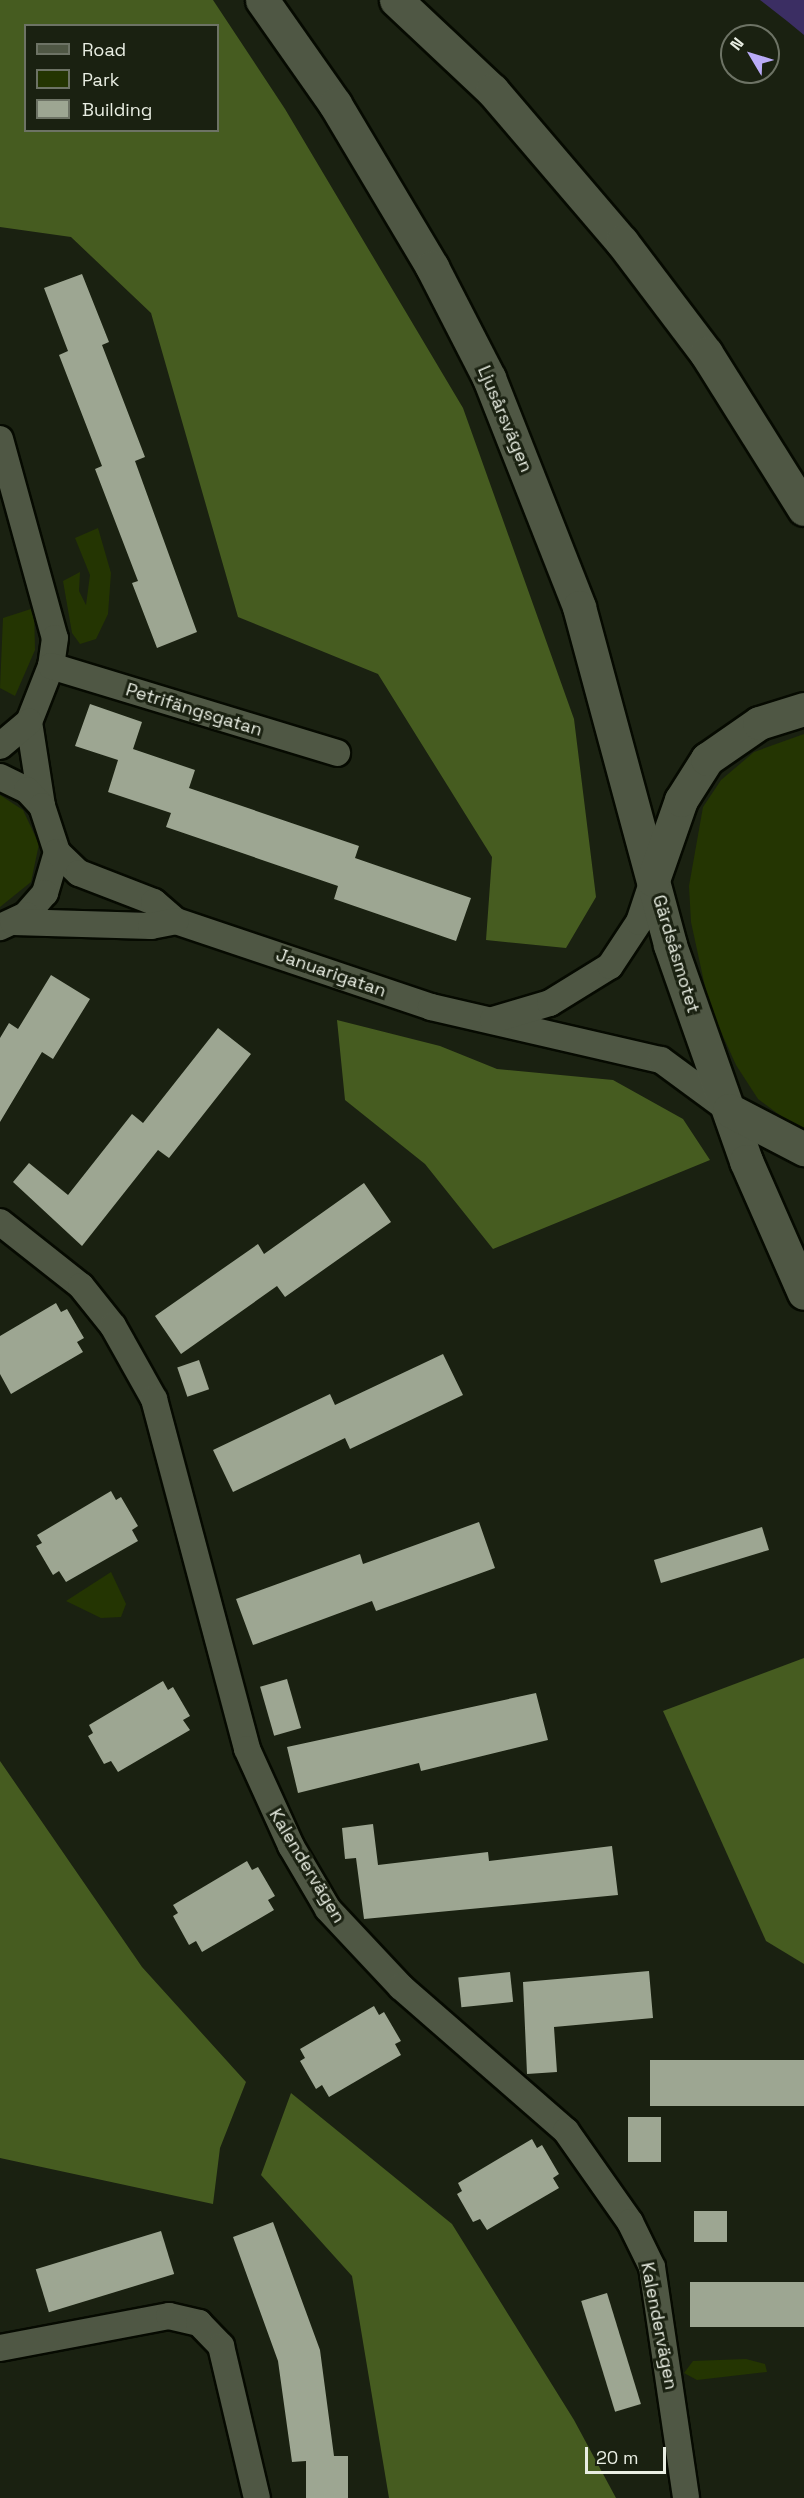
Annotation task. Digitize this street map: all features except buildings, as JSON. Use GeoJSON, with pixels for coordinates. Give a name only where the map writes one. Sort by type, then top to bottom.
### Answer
{"type":"FeatureCollection","features":[{"type":"Feature","properties":{"kind":"main road","name":"Ljusårsvägen"},"geometry":{"type":"LineString","coordinates":[[262,0],[335,104],[432,267],[489,378],[579,607],[653,880]]}},
{"type":"Feature","properties":{"kind":"main road"},"geometry":{"type":"LineString","coordinates":[[396,0],[492,90],[622,242],[706,353],[804,509]]}},
{"type":"Feature","properties":{"kind":"main road","name":"Gärdsåsmotet"},"geometry":{"type":"LineString","coordinates":[[804,709],[759,723],[707,759],[681,800],[653,880],[729,1110],[804,1293]]}},
{"type":"Feature","properties":{"kind":"main road"},"geometry":{"type":"LineString","coordinates":[[729,1110],[804,1149]]}},
{"type":"Feature","properties":{"kind":"street"},"geometry":{"type":"LineString","coordinates":[[0,439],[49,604],[55,638],[51,666],[29,722],[0,746]]}},
{"type":"Feature","properties":{"kind":"street","name":"Petrifängsgatan"},"geometry":{"type":"LineString","coordinates":[[51,666],[337,753]]}},
{"type":"Feature","properties":{"kind":"street"},"geometry":{"type":"LineString","coordinates":[[7,925],[45,893],[57,852],[42,806],[29,722]]}},
{"type":"Feature","properties":{"kind":"street"},"geometry":{"type":"LineString","coordinates":[[0,777],[42,806]]}},
{"type":"Feature","properties":{"kind":"street","name":"Januarigatan"},"geometry":{"type":"LineString","coordinates":[[57,852],[79,873],[154,902],[176,921],[487,1022],[661,1060],[729,1110]]}},
{"type":"Feature","properties":{"kind":"street"},"geometry":{"type":"LineString","coordinates":[[487,1022],[550,1003],[610,966],[639,922],[653,880]]}},
{"type":"Feature","properties":{"kind":"street","name":"Januarigatan"},"geometry":{"type":"LineString","coordinates":[[7,925],[151,926],[176,921]]}},
{"type":"Feature","properties":{"kind":"street","name":"Kalendervägen"},"geometry":{"type":"LineString","coordinates":[[0,1222],[81,1286],[113,1326],[154,1399],[247,1749],[291,1846],[328,1909],[434,2018],[566,2131],[630,2222],[652,2267],[686,2498]]}},
{"type":"Feature","properties":{"kind":"street"},"geometry":{"type":"LineString","coordinates":[[0,2348],[168,2316],[200,2323],[221,2346],[257,2498]]}},
{"type":"Feature","properties":{"kind":"green space"},"geometry":{"type":"Polygon","coordinates":[[[0,0],[213,0],[285,109],[463,408],[574,719],[596,897],[566,948],[486,940],[492,857],[378,674],[238,617],[151,313],[71,237],[0,227],[0,0]]]}},
{"type":"Feature","properties":{"kind":"green space"},"geometry":{"type":"Polygon","coordinates":[[[98,528],[111,573],[108,614],[96,639],[80,644],[72,633],[63,581],[80,572],[79,591],[86,605],[90,575],[75,538],[98,528]]]}},
{"type":"Feature","properties":{"kind":"green space"},"geometry":{"type":"Polygon","coordinates":[[[34,608],[35,650],[15,696],[0,688],[3,618],[34,608]]]}},
{"type":"Feature","properties":{"kind":"green space"},"geometry":{"type":"Polygon","coordinates":[[[804,734],[804,1133],[758,1099],[736,1065],[709,1005],[691,922],[689,886],[703,807],[721,780],[754,752],[804,734]]]}},
{"type":"Feature","properties":{"kind":"green space"},"geometry":{"type":"Polygon","coordinates":[[[0,795],[23,810],[39,844],[31,882],[0,907],[0,795]]]}},
{"type":"Feature","properties":{"kind":"green space"},"geometry":{"type":"Polygon","coordinates":[[[337,1020],[440,1046],[497,1069],[613,1080],[683,1119],[710,1160],[493,1249],[425,1164],[345,1100],[337,1020]]]}},
{"type":"Feature","properties":{"kind":"green space"},"geometry":{"type":"Polygon","coordinates":[[[111,1572],[126,1604],[121,1617],[101,1618],[66,1601],[111,1572]]]}},
{"type":"Feature","properties":{"kind":"green space"},"geometry":{"type":"Polygon","coordinates":[[[804,1658],[804,1964],[766,1941],[663,1711],[804,1658]]]}},
{"type":"Feature","properties":{"kind":"green space"},"geometry":{"type":"Polygon","coordinates":[[[0,1761],[142,1967],[246,2082],[220,2148],[213,2204],[0,2158],[0,1761]]]}},
{"type":"Feature","properties":{"kind":"green space"},"geometry":{"type":"Polygon","coordinates":[[[291,2093],[452,2224],[574,2420],[616,2498],[389,2498],[352,2276],[261,2175],[291,2093]]]}},
{"type":"Feature","properties":{"kind":"green space"},"geometry":{"type":"Polygon","coordinates":[[[746,2359],[765,2364],[767,2372],[697,2380],[684,2373],[693,2361],[746,2359]]]}},
{"type":"Feature","properties":{"kind":"shaded area"},"geometry":{"type":"Polygon","coordinates":[[[760,0],[804,0],[804,35],[787,21],[760,0]]]}}]}
